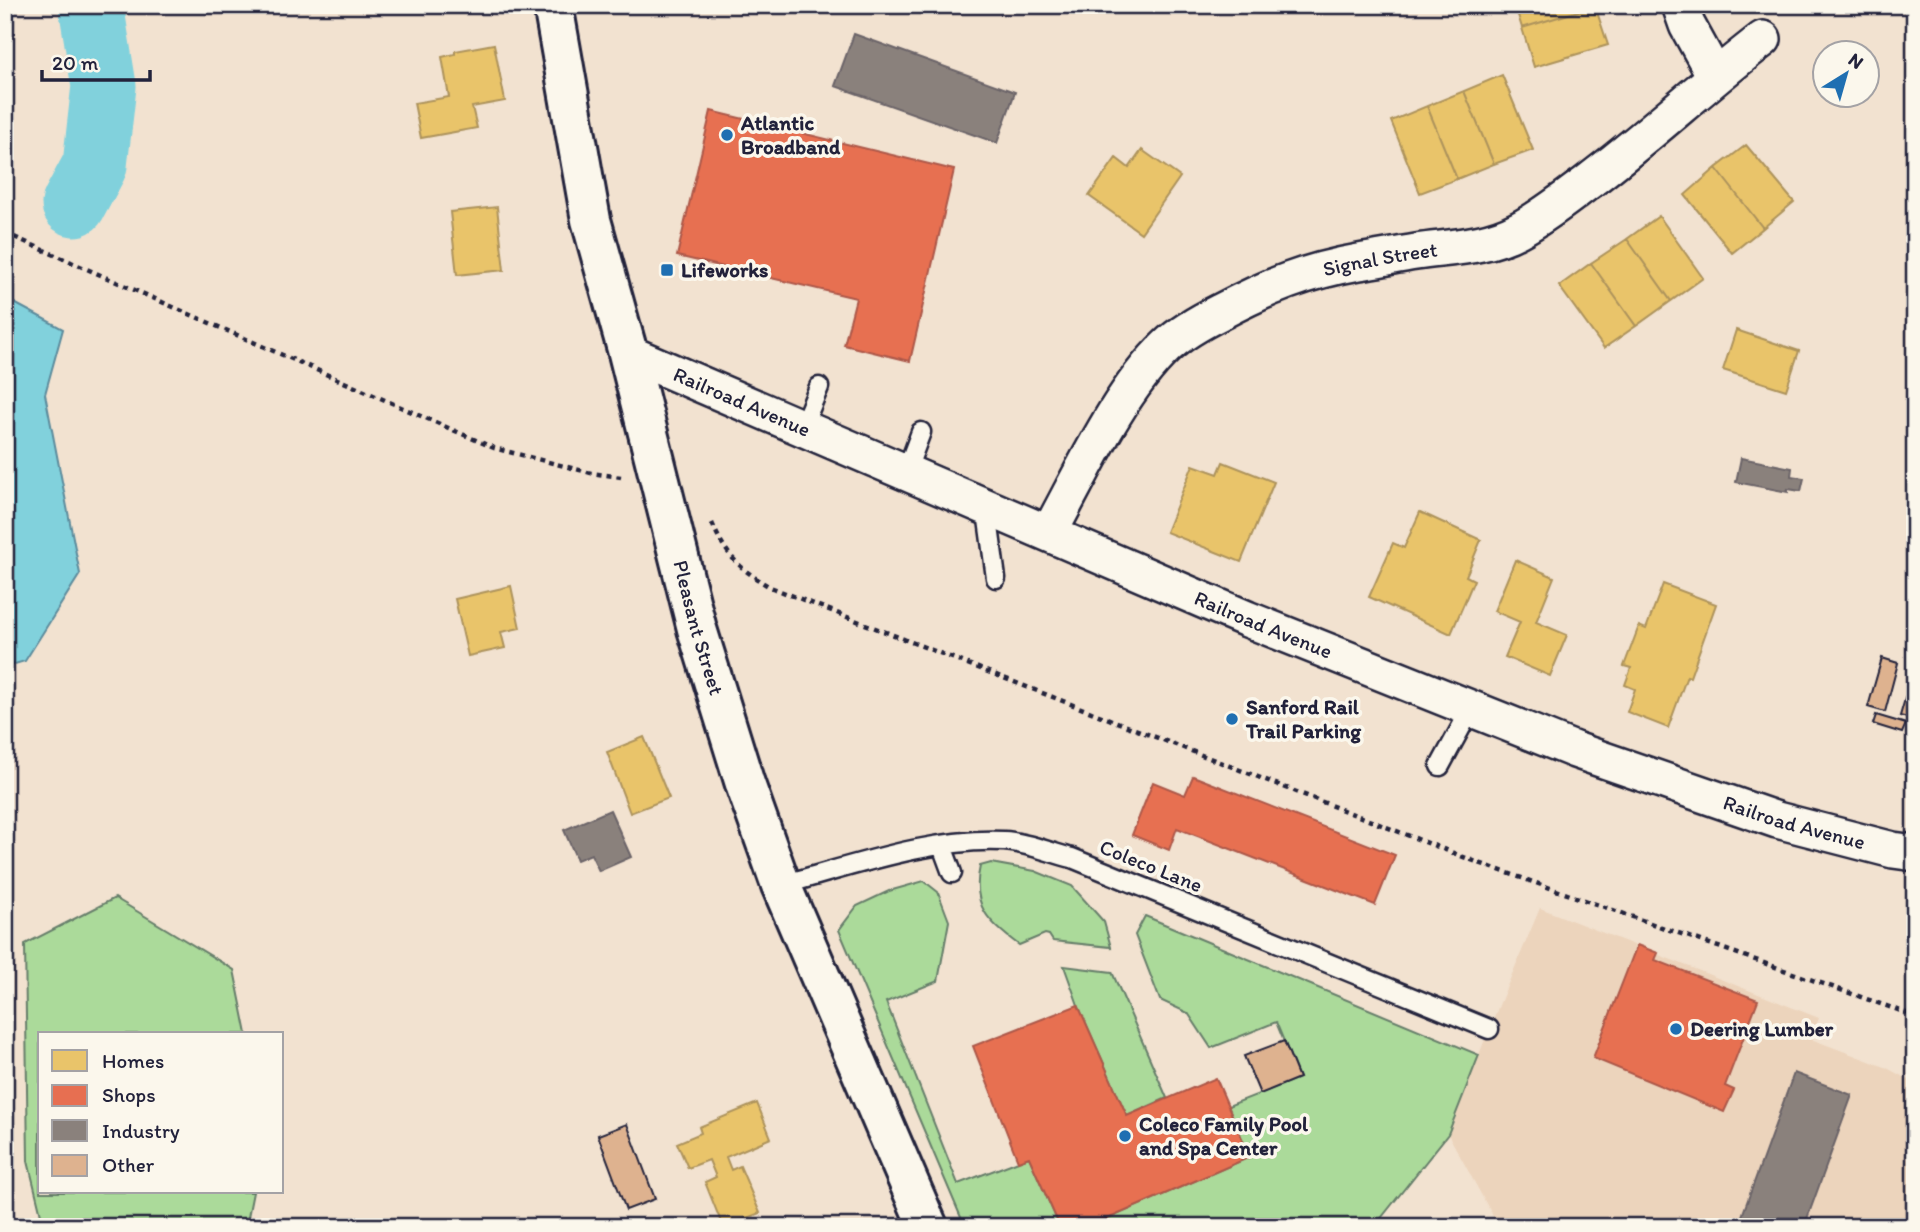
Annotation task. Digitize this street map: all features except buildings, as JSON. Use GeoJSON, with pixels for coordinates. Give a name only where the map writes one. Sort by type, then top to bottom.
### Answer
{"type":"FeatureCollection","features":[{"type":"Feature","properties":{"kind":"main road","name":"Pleasant Street"},"geometry":{"type":"LineString","coordinates":[[553,5],[590,220],[628,353],[697,629],[745,784],[781,885],[928,1227]]}},
{"type":"Feature","properties":{"kind":"street"},"geometry":{"type":"LineString","coordinates":[[1680,5],[1687,25],[1715,76]]}},
{"type":"Feature","properties":{"kind":"street","name":"Signal Street"},"geometry":{"type":"LineString","coordinates":[[1049,533],[1119,407],[1143,373],[1168,345],[1202,321],[1251,294],[1308,273],[1493,241],[1517,231],[1543,216],[1639,144],[1715,76],[1763,39]]}},
{"type":"Feature","properties":{"kind":"street","name":"Railroad Avenue"},"geometry":{"type":"LineString","coordinates":[[628,353],[1247,619],[1575,750],[1777,820],[1893,850],[1915,853]]}},
{"type":"Feature","properties":{"kind":"lane"},"geometry":{"type":"LineString","coordinates":[[802,428],[819,387]]}},
{"type":"Feature","properties":{"kind":"lane"},"geometry":{"type":"LineString","coordinates":[[906,472],[921,432]]}},
{"type":"Feature","properties":{"kind":"lane"},"geometry":{"type":"LineString","coordinates":[[986,505],[996,578]]}},
{"type":"Feature","properties":{"kind":"lane"},"geometry":{"type":"LineString","coordinates":[[1440,766],[1471,709]]}},
{"type":"Feature","properties":{"kind":"lane","name":"Coleco Lane"},"geometry":{"type":"LineString","coordinates":[[781,885],[893,855],[968,842],[1007,841],[1072,858],[1489,1029]]}},
{"type":"Feature","properties":{"kind":"lane"},"geometry":{"type":"LineString","coordinates":[[942,846],[952,873]]}},
{"type":"Feature","properties":{"kind":"path"},"geometry":{"type":"LineString","coordinates":[[5,233],[494,448]]}},
{"type":"Feature","properties":{"kind":"path"},"geometry":{"type":"LineString","coordinates":[[770,587],[1479,863],[1915,1016]]}},
{"type":"Feature","properties":{"kind":"shaded area"},"geometry":{"type":"Polygon","coordinates":[[[1540,908],[1819,1018],[1811,1039],[1885,1067],[1915,1083],[1915,1227],[1499,1227],[1448,1134],[1540,908]]]}},
{"type":"Feature","properties":{"kind":"green space"},"geometry":{"type":"Polygon","coordinates":[[[991,863],[1035,871],[1072,886],[1104,922],[1111,947],[1053,941],[1045,934],[1019,945],[991,921],[980,903],[980,866],[991,863]]]}},
{"type":"Feature","properties":{"kind":"green space"},"geometry":{"type":"Polygon","coordinates":[[[924,881],[938,892],[949,921],[938,981],[886,1002],[958,1184],[1029,1157],[1060,1227],[965,1227],[839,930],[857,906],[889,891],[924,881]]]}},
{"type":"Feature","properties":{"kind":"green space"},"geometry":{"type":"Polygon","coordinates":[[[115,898],[234,970],[247,1032],[38,1032],[38,1194],[253,1194],[246,1227],[44,1227],[28,1161],[25,944],[115,898]]]}},
{"type":"Feature","properties":{"kind":"green space"},"geometry":{"type":"Polygon","coordinates":[[[1145,916],[1479,1055],[1448,1134],[1374,1227],[1089,1227],[1250,1157],[1228,1106],[1299,1078],[1276,1022],[1211,1048],[1188,1013],[1160,1000],[1135,935],[1145,916]]]}},
{"type":"Feature","properties":{"kind":"green space"},"geometry":{"type":"Polygon","coordinates":[[[1064,966],[1112,972],[1167,1098],[1127,1116],[1078,1005],[1064,966]]]}},
{"type":"Feature","properties":{"kind":"water"},"geometry":{"type":"Polygon","coordinates":[[[5,298],[63,329],[45,394],[80,574],[25,661],[5,667],[5,298]]]}},
{"type":"Feature","properties":{"kind":"waterway"},"geometry":{"type":"LineString","coordinates":[[74,204],[95,165],[104,86],[91,5]]}},
{"type":"Feature","properties":{"kind":"place","name":"Atlantic Broadband"},"geometry":{"type":"Point","coordinates":[727,135]}},
{"type":"Feature","properties":{"kind":"place","name":"Lifeworks"},"geometry":{"type":"Point","coordinates":[667,270]}},
{"type":"Feature","properties":{"kind":"place","name":"Sanford Rail Trail Parking"},"geometry":{"type":"Point","coordinates":[1232,719]}},
{"type":"Feature","properties":{"kind":"place","name":"Deering Lumber"},"geometry":{"type":"Point","coordinates":[1676,1029]}},
{"type":"Feature","properties":{"kind":"place","name":"Coleco Family Pool and Spa Center"},"geometry":{"type":"Point","coordinates":[1125,1136]}}]}
